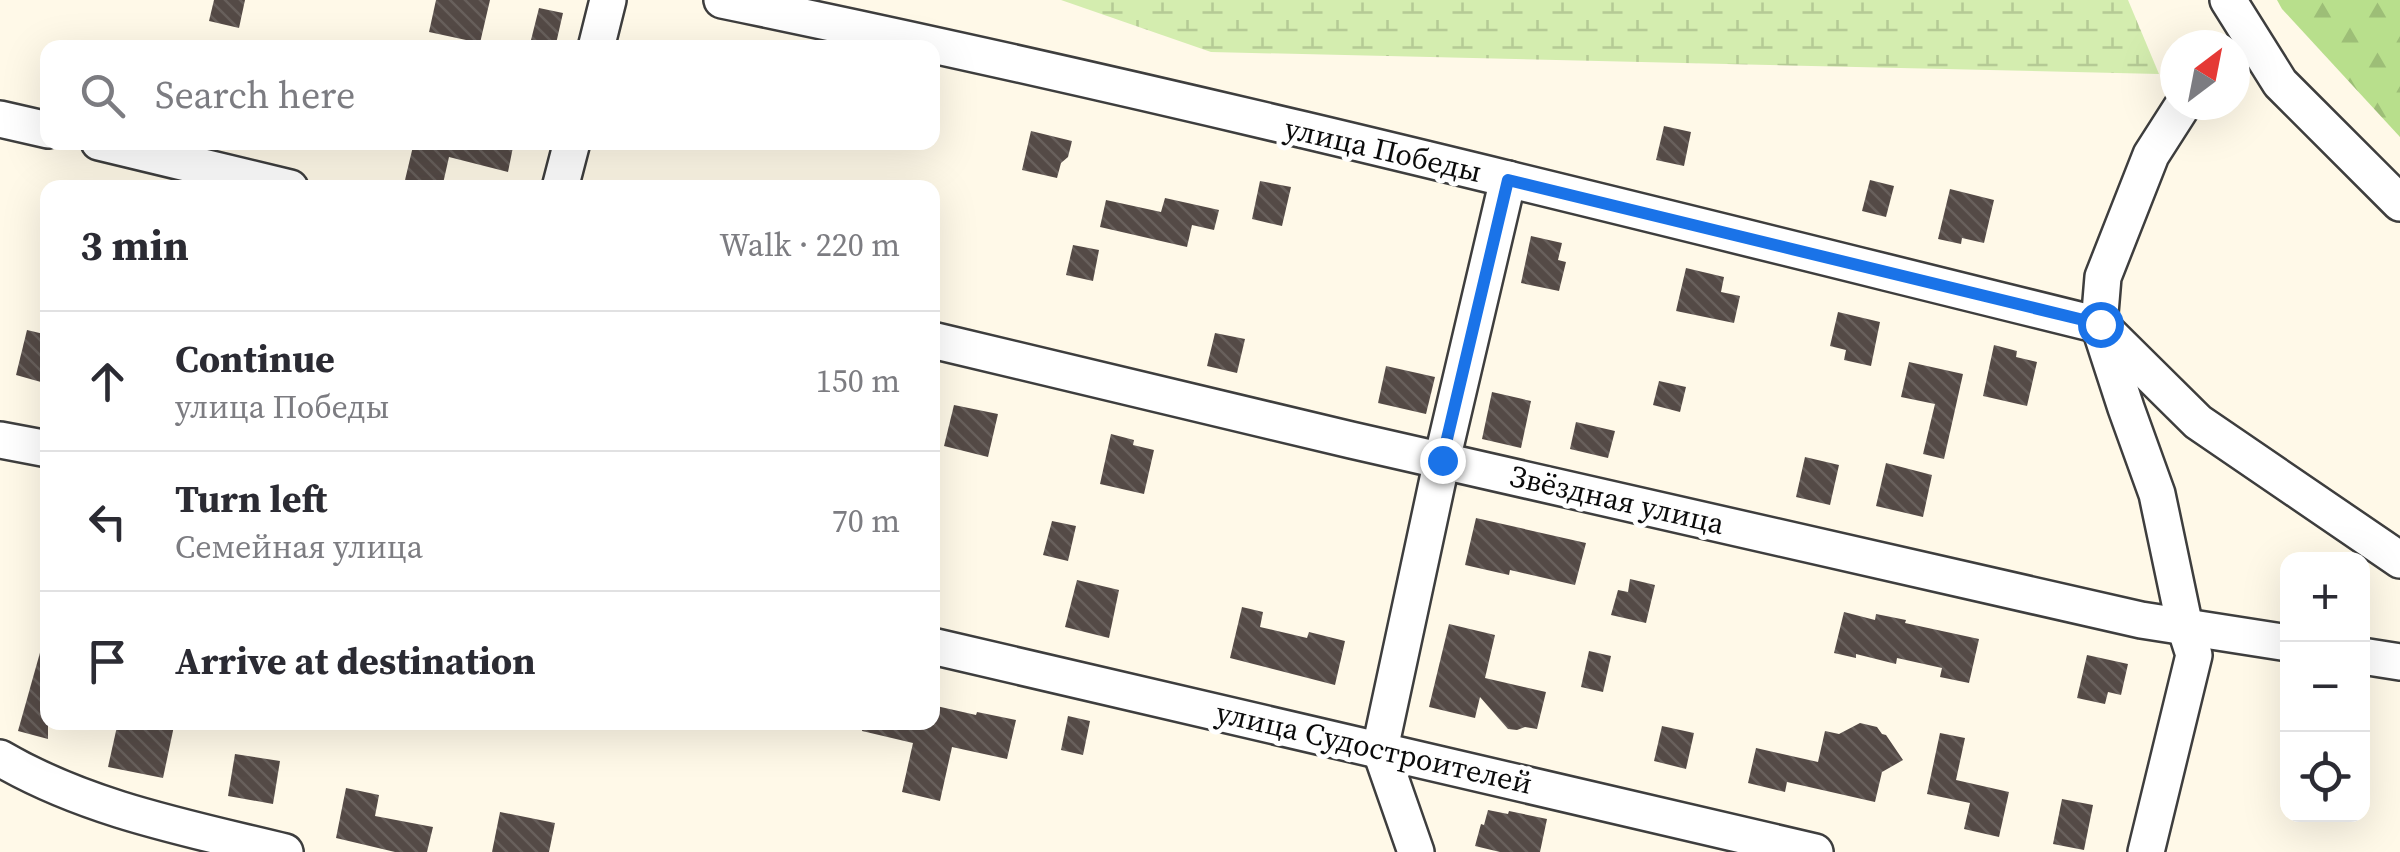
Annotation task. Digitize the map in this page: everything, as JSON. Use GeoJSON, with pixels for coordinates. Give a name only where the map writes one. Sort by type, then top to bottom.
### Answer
{"type":"FeatureCollection","features":[{"type":"Feature","properties":{"kind":"street"},"geometry":{"type":"LineString","coordinates":[[598,40],[608,0]]}},
{"type":"Feature","properties":{"kind":"street","name":"улица Победы"},"geometry":{"type":"LineString","coordinates":[[722,0],[919,40]]}},
{"type":"Feature","properties":{"kind":"street"},"geometry":{"type":"LineString","coordinates":[[2228,0],[2238,30]]}},
{"type":"Feature","properties":{"kind":"street","name":"улица Победы"},"geometry":{"type":"LineString","coordinates":[[940,44],[2100,324]]}},
{"type":"Feature","properties":{"kind":"street"},"geometry":{"type":"LineString","coordinates":[[2250,49],[2400,203]]}},
{"type":"Feature","properties":{"kind":"street"},"geometry":{"type":"LineString","coordinates":[[0,119],[40,128]]}},
{"type":"Feature","properties":{"kind":"street"},"geometry":{"type":"LineString","coordinates":[[2146,852],[2194,656],[2157,494],[2100,324],[2103,278],[2151,154],[2174,120]]}},
{"type":"Feature","properties":{"kind":"street"},"geometry":{"type":"LineString","coordinates":[[132,150],[257,180]]}},
{"type":"Feature","properties":{"kind":"street"},"geometry":{"type":"LineString","coordinates":[[562,180],[570,150]]}},
{"type":"Feature","properties":{"kind":"street"},"geometry":{"type":"LineString","coordinates":[[1416,852],[1380,749],[1508,180]]}},
{"type":"Feature","properties":{"kind":"street"},"geometry":{"type":"LineString","coordinates":[[2100,324],[2198,422],[2400,560]]}},
{"type":"Feature","properties":{"kind":"street","name":"Звёздная улица"},"geometry":{"type":"LineString","coordinates":[[940,342],[2142,620],[2280,643]]}},
{"type":"Feature","properties":{"kind":"street"},"geometry":{"type":"LineString","coordinates":[[0,440],[40,448]]}},
{"type":"Feature","properties":{"kind":"street","name":"улица Судостроителей"},"geometry":{"type":"LineString","coordinates":[[940,648],[1815,852]]}},
{"type":"Feature","properties":{"kind":"street"},"geometry":{"type":"LineString","coordinates":[[2370,657],[2400,662]]}},
{"type":"Feature","properties":{"kind":"street"},"geometry":{"type":"LineString","coordinates":[[0,758],[34,778],[200,843],[284,852]]}},
{"type":"Feature","properties":{"kind":"green space"},"geometry":{"type":"Polygon","coordinates":[[[1061,0],[2128,0],[2159,74],[1211,52],[1061,0]]]}},
{"type":"Feature","properties":{"kind":"green space"},"geometry":{"type":"Polygon","coordinates":[[[2277,0],[2400,0],[2400,137],[2282,9],[2277,0]]]}},
{"type":"Feature","properties":{"kind":"building"},"geometry":{"type":"Polygon","coordinates":[[[214,0],[245,0],[239,28],[209,21],[214,0]]]}},
{"type":"Feature","properties":{"kind":"building"},"geometry":{"type":"Polygon","coordinates":[[[436,0],[490,0],[481,40],[429,32],[436,0]]]}},
{"type":"Feature","properties":{"kind":"building"},"geometry":{"type":"Polygon","coordinates":[[[539,8],[563,13],[557,40],[531,40],[539,8]]]}},
{"type":"Feature","properties":{"kind":"building"},"geometry":{"type":"Polygon","coordinates":[[[1664,126],[1691,132],[1684,166],[1656,160],[1664,126]]]}},
{"type":"Feature","properties":{"kind":"building"},"geometry":{"type":"Polygon","coordinates":[[[1031,131],[1072,141],[1057,178],[1022,170],[1031,131]]]}},
{"type":"Feature","properties":{"kind":"building"},"geometry":{"type":"Polygon","coordinates":[[[412,150],[512,150],[508,172],[449,157],[444,180],[405,180],[412,150]]]}},
{"type":"Feature","properties":{"kind":"building"},"geometry":{"type":"Polygon","coordinates":[[[1870,180],[1894,186],[1886,217],[1862,211],[1870,180]]]}},
{"type":"Feature","properties":{"kind":"building"},"geometry":{"type":"Polygon","coordinates":[[[1260,181],[1291,187],[1282,226],[1252,219],[1260,181]]]}},
{"type":"Feature","properties":{"kind":"building"},"geometry":{"type":"Polygon","coordinates":[[[1950,189],[1994,200],[1984,243],[1962,238],[1961,244],[1938,239],[1950,189]]]}},
{"type":"Feature","properties":{"kind":"building"},"geometry":{"type":"Polygon","coordinates":[[[1165,198],[1219,210],[1214,230],[1192,225],[1187,247],[1100,227],[1106,200],[1161,212],[1165,198]]]}},
{"type":"Feature","properties":{"kind":"building"},"geometry":{"type":"Polygon","coordinates":[[[1531,236],[1562,243],[1558,260],[1566,262],[1559,291],[1521,283],[1531,236]]]}},
{"type":"Feature","properties":{"kind":"building"},"geometry":{"type":"Polygon","coordinates":[[[1073,245],[1099,250],[1093,281],[1066,275],[1073,245]]]}},
{"type":"Feature","properties":{"kind":"building"},"geometry":{"type":"Polygon","coordinates":[[[1686,268],[1724,277],[1721,292],[1740,296],[1734,323],[1676,311],[1686,268]]]}},
{"type":"Feature","properties":{"kind":"building"},"geometry":{"type":"Polygon","coordinates":[[[1838,312],[1880,322],[1871,366],[1844,360],[1846,350],[1830,346],[1838,312]]]}},
{"type":"Feature","properties":{"kind":"building"},"geometry":{"type":"Polygon","coordinates":[[[27,330],[40,333],[40,382],[16,375],[27,330]]]}},
{"type":"Feature","properties":{"kind":"building"},"geometry":{"type":"Polygon","coordinates":[[[1215,333],[1245,339],[1237,373],[1207,366],[1215,333]]]}},
{"type":"Feature","properties":{"kind":"building"},"geometry":{"type":"Polygon","coordinates":[[[1994,345],[2017,351],[2016,357],[2037,362],[2027,406],[1983,396],[1994,345]]]}},
{"type":"Feature","properties":{"kind":"building"},"geometry":{"type":"Polygon","coordinates":[[[1909,362],[1963,374],[1944,459],[1923,454],[1935,404],[1901,397],[1909,362]]]}},
{"type":"Feature","properties":{"kind":"building"},"geometry":{"type":"Polygon","coordinates":[[[1386,366],[1435,377],[1426,414],[1378,403],[1386,366]]]}},
{"type":"Feature","properties":{"kind":"building"},"geometry":{"type":"Polygon","coordinates":[[[1659,381],[1686,387],[1680,412],[1653,405],[1659,381]]]}},
{"type":"Feature","properties":{"kind":"building"},"geometry":{"type":"Polygon","coordinates":[[[1492,392],[1531,401],[1521,448],[1482,439],[1492,392]]]}},
{"type":"Feature","properties":{"kind":"building"},"geometry":{"type":"Polygon","coordinates":[[[954,405],[998,414],[988,457],[944,446],[954,405]]]}},
{"type":"Feature","properties":{"kind":"building"},"geometry":{"type":"Polygon","coordinates":[[[1576,422],[1615,431],[1608,458],[1570,449],[1576,422]]]}},
{"type":"Feature","properties":{"kind":"building"},"geometry":{"type":"Polygon","coordinates":[[[1111,434],[1154,450],[1144,494],[1100,484],[1111,434]]]}},
{"type":"Feature","properties":{"kind":"building"},"geometry":{"type":"Polygon","coordinates":[[[1805,457],[1839,465],[1830,505],[1796,497],[1805,457]]]}},
{"type":"Feature","properties":{"kind":"building"},"geometry":{"type":"Polygon","coordinates":[[[1886,463],[1932,475],[1923,517],[1876,506],[1886,463]]]}},
{"type":"Feature","properties":{"kind":"building"},"geometry":{"type":"Polygon","coordinates":[[[1476,518],[1586,543],[1575,585],[1510,570],[1509,575],[1465,565],[1476,518]]]}},
{"type":"Feature","properties":{"kind":"building"},"geometry":{"type":"Polygon","coordinates":[[[1052,521],[1076,526],[1068,561],[1043,555],[1052,521]]]}},
{"type":"Feature","properties":{"kind":"building"},"geometry":{"type":"Polygon","coordinates":[[[1630,579],[1655,585],[1646,623],[1611,615],[1618,590],[1628,592],[1630,579]]]}},
{"type":"Feature","properties":{"kind":"building"},"geometry":{"type":"Polygon","coordinates":[[[1077,580],[1119,590],[1109,638],[1065,627],[1077,580]]]}},
{"type":"Feature","properties":{"kind":"building"},"geometry":{"type":"Polygon","coordinates":[[[1242,607],[1263,612],[1260,627],[1307,638],[1309,632],[1345,641],[1335,685],[1230,658],[1242,607]]]}},
{"type":"Feature","properties":{"kind":"building"},"geometry":{"type":"Polygon","coordinates":[[[1844,612],[1875,620],[1876,614],[1906,620],[1905,623],[1979,639],[1969,683],[1940,677],[1942,668],[1897,658],[1896,664],[1834,653],[1844,612]]]}},
{"type":"Feature","properties":{"kind":"building"},"geometry":{"type":"Polygon","coordinates":[[[1449,624],[1495,635],[1485,678],[1546,692],[1537,729],[1508,729],[1480,697],[1475,718],[1429,707],[1449,624]]]}},
{"type":"Feature","properties":{"kind":"building"},"geometry":{"type":"Polygon","coordinates":[[[1589,651],[1611,656],[1603,692],[1581,687],[1589,651]]]}},
{"type":"Feature","properties":{"kind":"building"},"geometry":{"type":"Polygon","coordinates":[[[40,653],[40,730],[48,730],[48,739],[18,731],[40,653]]]}},
{"type":"Feature","properties":{"kind":"building"},"geometry":{"type":"Polygon","coordinates":[[[2087,655],[2128,664],[2121,695],[2108,692],[2105,704],[2077,698],[2087,655]]]}},
{"type":"Feature","properties":{"kind":"building"},"geometry":{"type":"Polygon","coordinates":[[[940,707],[1016,720],[1007,759],[952,747],[940,801],[902,792],[913,743],[862,731],[940,730],[940,707]]]}},
{"type":"Feature","properties":{"kind":"building"},"geometry":{"type":"Polygon","coordinates":[[[1068,716],[1090,721],[1083,755],[1061,750],[1068,716]]]}},
{"type":"Feature","properties":{"kind":"building"},"geometry":{"type":"Polygon","coordinates":[[[1860,723],[1877,727],[1903,760],[1882,772],[1875,802],[1787,782],[1785,792],[1748,783],[1756,748],[1818,762],[1825,731],[1839,734],[1860,723]]]}},
{"type":"Feature","properties":{"kind":"building"},"geometry":{"type":"Polygon","coordinates":[[[1662,726],[1694,733],[1686,769],[1654,761],[1662,726]]]}},
{"type":"Feature","properties":{"kind":"building"},"geometry":{"type":"Polygon","coordinates":[[[116,730],[173,730],[163,778],[108,767],[116,730]]]}},
{"type":"Feature","properties":{"kind":"building"},"geometry":{"type":"Polygon","coordinates":[[[1940,733],[1965,738],[1956,780],[2009,792],[1999,837],[1964,829],[1970,803],[1927,794],[1940,733]]]}},
{"type":"Feature","properties":{"kind":"building"},"geometry":{"type":"Polygon","coordinates":[[[235,754],[280,761],[273,804],[228,796],[235,754]]]}},
{"type":"Feature","properties":{"kind":"building"},"geometry":{"type":"Polygon","coordinates":[[[346,788],[379,795],[375,816],[433,827],[427,852],[395,852],[336,838],[346,788]]]}},
{"type":"Feature","properties":{"kind":"building"},"geometry":{"type":"Polygon","coordinates":[[[2062,799],[2093,805],[2084,850],[2053,844],[2062,799]]]}},
{"type":"Feature","properties":{"kind":"building"},"geometry":{"type":"Polygon","coordinates":[[[1488,810],[1547,819],[1540,852],[1500,852],[1475,846],[1488,810]]]}},
{"type":"Feature","properties":{"kind":"building"},"geometry":{"type":"Polygon","coordinates":[[[500,812],[555,823],[549,852],[492,852],[500,812]]]}},
{"type":"Feature","properties":{"kind":"route"},"geometry":{"type":"LineString","coordinates":[[1442,460],[1508,180],[2100,324]]}}]}
